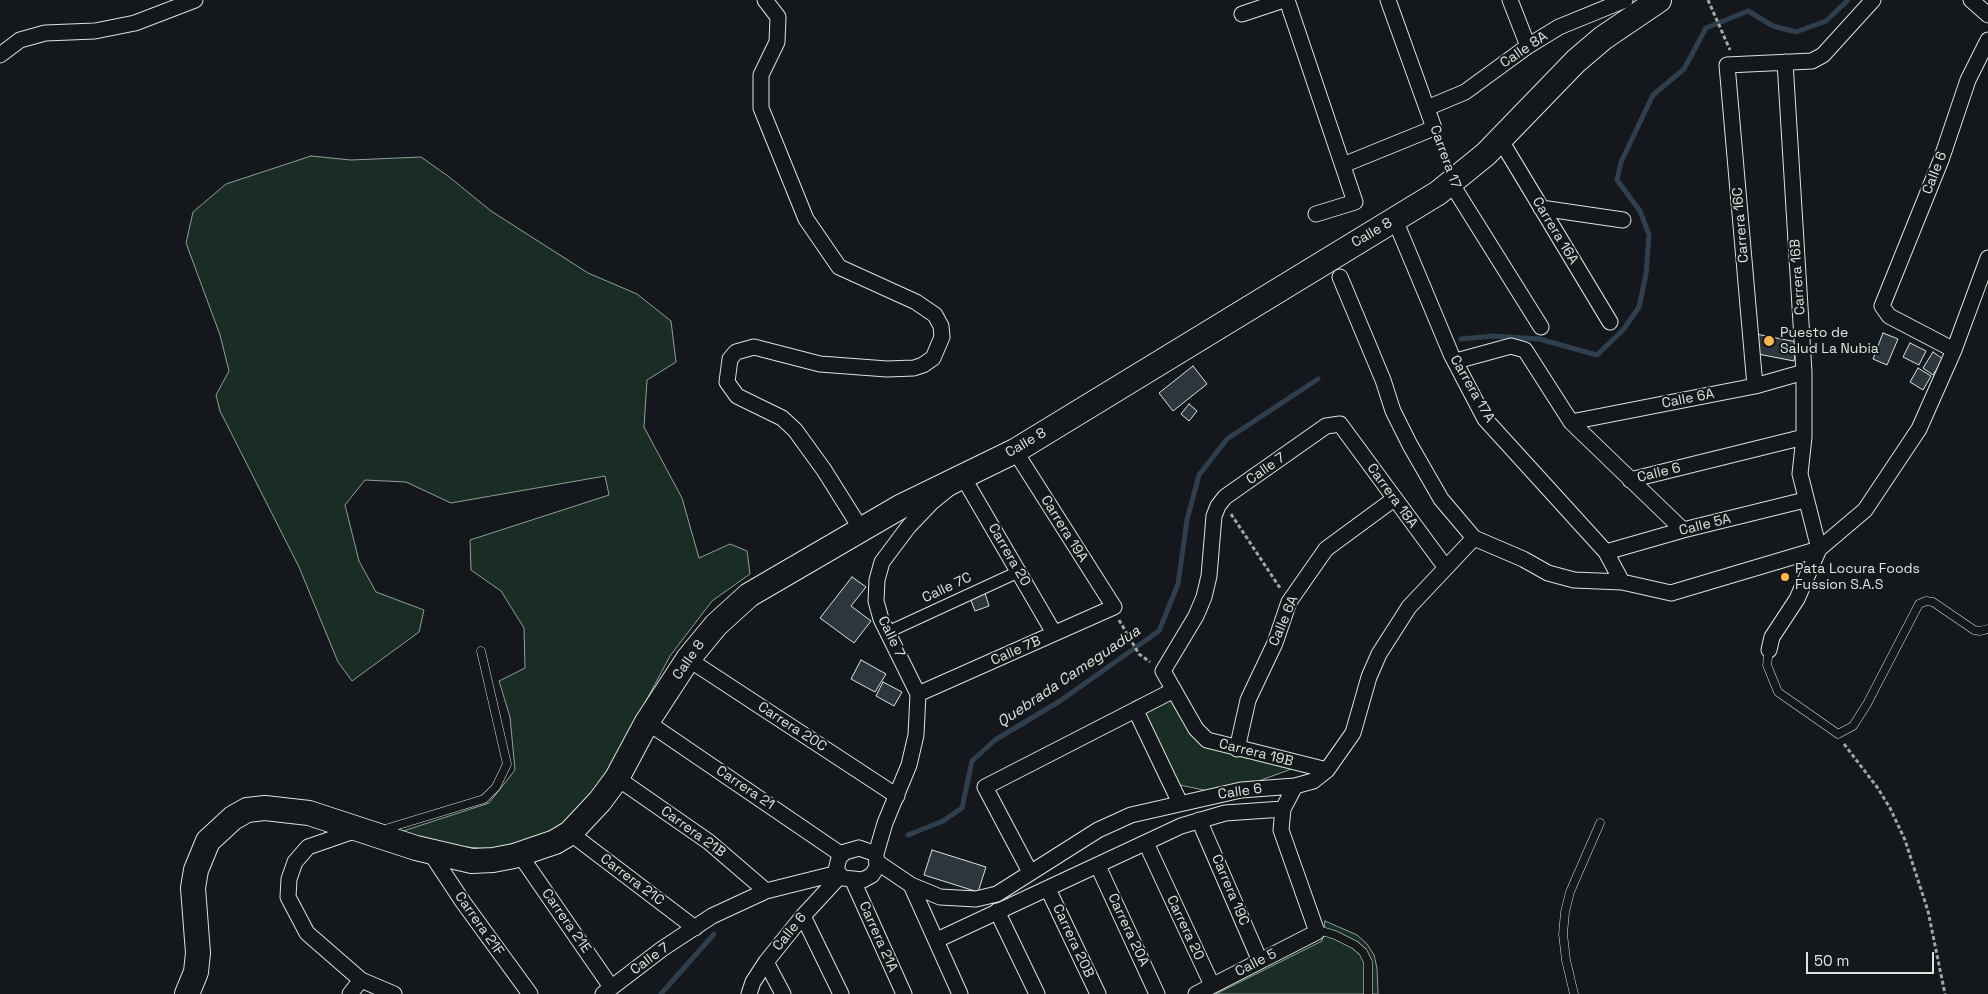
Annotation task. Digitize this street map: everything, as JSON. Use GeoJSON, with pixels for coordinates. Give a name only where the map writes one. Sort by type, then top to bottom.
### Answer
{"type":"FeatureCollection","features":[{"type":"Feature","properties":{"kind":"main road","name":"Calle 8"},"geometry":{"type":"LineString","coordinates":[[187,994],[196,972],[198,953],[193,888],[196,870],[208,841],[219,828],[247,810],[265,808],[309,813],[423,850],[472,861],[493,860],[520,855],[555,842],[570,833],[600,801],[688,659],[716,625],[749,595],[900,507],[1015,451],[1394,220],[1451,183],[1500,139],[1576,61],[1603,38],[1659,0]]}},
{"type":"Feature","properties":{"kind":"street"},"geometry":{"type":"LineString","coordinates":[[0,55],[20,40],[45,33],[95,30],[135,23],[195,0]]}},
{"type":"Feature","properties":{"kind":"street"},"geometry":{"type":"LineString","coordinates":[[765,0],[778,17],[776,42],[761,75],[761,108],[806,219],[839,267],[916,302],[935,315],[941,326],[942,337],[933,358],[923,365],[914,368],[887,369],[820,364],[754,347],[736,352],[730,359],[727,382],[737,396],[782,418],[795,430],[824,470],[861,529]]}},
{"type":"Feature","properties":{"kind":"street"},"geometry":{"type":"LineString","coordinates":[[1242,14],[1286,0],[1354,202],[1316,214]]}},
{"type":"Feature","properties":{"kind":"street","name":"Carrera 17"},"geometry":{"type":"LineString","coordinates":[[1388,0],[1434,128]]}},
{"type":"Feature","properties":{"kind":"street"},"geometry":{"type":"LineString","coordinates":[[1510,0],[1528,46]]}},
{"type":"Feature","properties":{"kind":"street","name":"Calle 8A"},"geometry":{"type":"LineString","coordinates":[[1427,108],[1465,92],[1528,46],[1559,27],[1625,0]]}},
{"type":"Feature","properties":{"kind":"street"},"geometry":{"type":"LineString","coordinates":[[1729,59],[1785,62],[1812,61],[1823,55],[1872,0]]}},
{"type":"Feature","properties":{"kind":"street"},"geometry":{"type":"LineString","coordinates":[[1971,0],[1988,15]]}},
{"type":"Feature","properties":{"kind":"street","name":"Calle 6"},"geometry":{"type":"LineString","coordinates":[[1954,350],[1888,316],[1882,306],[1941,160],[1968,80],[1988,40]]}},
{"type":"Feature","properties":{"kind":"street","name":"Carrera 16C"},"geometry":{"type":"LineString","coordinates":[[1729,59],[1755,386]]}},
{"type":"Feature","properties":{"kind":"street","name":"Carrera 16B"},"geometry":{"type":"LineString","coordinates":[[1785,62],[1804,372],[1804,437],[1800,474],[1805,500],[1819,549]]}},
{"type":"Feature","properties":{"kind":"street"},"geometry":{"type":"LineString","coordinates":[[1342,165],[1434,128]]}},
{"type":"Feature","properties":{"kind":"street","name":"Carrera 16A"},"geometry":{"type":"LineString","coordinates":[[1500,139],[1610,322]]}},
{"type":"Feature","properties":{"kind":"street","name":"Carrera 17"},"geometry":{"type":"LineString","coordinates":[[1451,183],[1541,328]]}},
{"type":"Feature","properties":{"kind":"street"},"geometry":{"type":"LineString","coordinates":[[1541,208],[1623,220]]}},
{"type":"Feature","properties":{"kind":"street","name":"Carrera 17A"},"geometry":{"type":"LineString","coordinates":[[1394,220],[1439,326],[1486,419],[1606,552],[1622,582]]}},
{"type":"Feature","properties":{"kind":"street"},"geometry":{"type":"LineString","coordinates":[[1340,277],[1383,380],[1393,411],[1410,445],[1441,499],[1474,538],[1523,559],[1548,573],[1574,580],[1622,582],[1671,593],[1819,549],[1865,510],[1919,429],[1954,350],[1988,258]]}},
{"type":"Feature","properties":{"kind":"street"},"geometry":{"type":"LineString","coordinates":[[1454,357],[1511,346],[1524,350],[1571,422],[1683,530]]}},
{"type":"Feature","properties":{"kind":"street","name":"Calle 6A"},"geometry":{"type":"LineString","coordinates":[[1571,422],[1755,386],[1804,372]]}},
{"type":"Feature","properties":{"kind":"street","name":"Carrera 18A"},"geometry":{"type":"LineString","coordinates":[[1340,424],[1446,568]]}},
{"type":"Feature","properties":{"kind":"street","name":"Calle 7"},"geometry":{"type":"LineString","coordinates":[[1222,501],[1326,426],[1340,424]]}},
{"type":"Feature","properties":{"kind":"street","name":"Calle 6"},"geometry":{"type":"LineString","coordinates":[[1630,480],[1804,437]]}},
{"type":"Feature","properties":{"kind":"street","name":"Carrera 19A"},"geometry":{"type":"LineString","coordinates":[[1015,451],[1114,607]]}},
{"type":"Feature","properties":{"kind":"street","name":"Calle 7"},"geometry":{"type":"LineString","coordinates":[[877,858],[885,823],[909,765],[916,735],[918,694],[888,632],[876,601],[876,580],[882,562],[909,526],[931,503],[963,477]]}},
{"type":"Feature","properties":{"kind":"street","name":"Carrera 20"},"geometry":{"type":"LineString","coordinates":[[963,477],[1054,633]]}},
{"type":"Feature","properties":{"kind":"street","name":"Calle 6A"},"geometry":{"type":"LineString","coordinates":[[1237,749],[1248,700],[1275,643],[1289,602],[1326,548],[1394,499]]}},
{"type":"Feature","properties":{"kind":"street","name":"Calle 5A"},"geometry":{"type":"LineString","coordinates":[[1606,552],[1683,530],[1805,500]]}},
{"type":"Feature","properties":{"kind":"street","name":"Carrera 19B"},"geometry":{"type":"LineString","coordinates":[[1222,501],[1214,516],[1209,576],[1204,597],[1196,616],[1163,671],[1196,729],[1207,740],[1327,770]]}},
{"type":"Feature","properties":{"kind":"street","name":"Calle 6"},"geometry":{"type":"LineString","coordinates":[[868,877],[904,881],[940,896],[976,899],[997,894],[1098,830],[1131,815],[1241,790],[1295,786],[1313,781],[1327,770],[1353,733],[1369,677],[1391,634],[1409,607],[1474,538]]}},
{"type":"Feature","properties":{"kind":"street"},"geometry":{"type":"LineString","coordinates":[[1769,650],[1772,637],[1797,599],[1819,549]]}},
{"type":"Feature","properties":{"kind":"street","name":"Calle 7C"},"geometry":{"type":"LineString","coordinates":[[888,632],[1018,572]]}},
{"type":"Feature","properties":{"kind":"street","name":"Calle 7B"},"geometry":{"type":"LineString","coordinates":[[918,694],[1114,607]]}},
{"type":"Feature","properties":{"kind":"street","name":"Carrera 20C"},"geometry":{"type":"LineString","coordinates":[[688,659],[897,796]]}},
{"type":"Feature","properties":{"kind":"street"},"geometry":{"type":"LineString","coordinates":[[1030,872],[985,786],[1136,711],[1174,690]]}},
{"type":"Feature","properties":{"kind":"street"},"geometry":{"type":"LineString","coordinates":[[1136,711],[1180,803]]}},
{"type":"Feature","properties":{"kind":"street","name":"Carrera 21"},"geometry":{"type":"LineString","coordinates":[[648,722],[842,855]]}},
{"type":"Feature","properties":{"kind":"street","name":"Carrera 21B"},"geometry":{"type":"LineString","coordinates":[[616,778],[709,842],[766,892]]}},
{"type":"Feature","properties":{"kind":"street","name":"Carrera 19B"},"geometry":{"type":"LineString","coordinates":[[1282,809],[1295,786]]}},
{"type":"Feature","properties":{"kind":"street"},"geometry":{"type":"LineString","coordinates":[[936,940],[1200,820],[1225,813],[1282,809],[1281,830],[1317,932]]}},
{"type":"Feature","properties":{"kind":"street","name":"Carrera 19C"},"geometry":{"type":"LineString","coordinates":[[1200,820],[1260,961]]}},
{"type":"Feature","properties":{"kind":"street","name":"Calle 7"},"geometry":{"type":"LineString","coordinates":[[859,848],[885,823]]}},
{"type":"Feature","properties":{"kind":"street"},"geometry":{"type":"LineString","coordinates":[[364,832],[308,847],[295,862],[289,879],[288,897],[307,933],[361,980],[394,994]]}},
{"type":"Feature","properties":{"kind":"street","name":"Carrera 21C"},"geometry":{"type":"LineString","coordinates":[[570,833],[695,928]]}},
{"type":"Feature","properties":{"kind":"street","name":"Carrera 20"},"geometry":{"type":"LineString","coordinates":[[1146,843],[1212,986]]}},
{"type":"Feature","properties":{"kind":"street"},"geometry":{"type":"LineString","coordinates":[[859,848],[877,858],[875,871],[863,880],[844,877],[836,866],[842,855],[859,848]]}},
{"type":"Feature","properties":{"kind":"street","name":"Carrera 21F"},"geometry":{"type":"LineString","coordinates":[[423,850],[530,994]]}},
{"type":"Feature","properties":{"kind":"street","name":"Carrera 21E"},"geometry":{"type":"LineString","coordinates":[[520,855],[607,991]]}},
{"type":"Feature","properties":{"kind":"street","name":"Calle 6"},"geometry":{"type":"LineString","coordinates":[[877,858],[904,881]]}},
{"type":"Feature","properties":{"kind":"street","name":"Carrera 20A"},"geometry":{"type":"LineString","coordinates":[[1098,866],[1157,994]]}},
{"type":"Feature","properties":{"kind":"street","name":"Calle 6"},"geometry":{"type":"LineString","coordinates":[[749,994],[752,982],[803,916],[844,877]]}},
{"type":"Feature","properties":{"kind":"street","name":"Calle 7"},"geometry":{"type":"LineString","coordinates":[[607,991],[712,916],[766,892],[844,877]]}},
{"type":"Feature","properties":{"kind":"street","name":"Carrera 21A"},"geometry":{"type":"LineString","coordinates":[[844,877],[904,994]]}},
{"type":"Feature","properties":{"kind":"street"},"geometry":{"type":"LineString","coordinates":[[904,881],[936,940],[960,994]]}},
{"type":"Feature","properties":{"kind":"street","name":"Carrera 20B"},"geometry":{"type":"LineString","coordinates":[[1048,889],[1098,994]]}},
{"type":"Feature","properties":{"kind":"street"},"geometry":{"type":"LineString","coordinates":[[997,911],[1037,994]]}},
{"type":"Feature","properties":{"kind":"street"},"geometry":{"type":"LineString","coordinates":[[803,916],[841,994]]}},
{"type":"Feature","properties":{"kind":"street","name":"Calle 5"},"geometry":{"type":"LineString","coordinates":[[1196,994],[1317,932]]}},
{"type":"Feature","properties":{"kind":"street"},"geometry":{"type":"LineString","coordinates":[[766,962],[783,994]]}},
{"type":"Feature","properties":{"kind":"street"},"geometry":{"type":"LineString","coordinates":[[350,994],[361,980]]}},
{"type":"Feature","properties":{"kind":"lane"},"geometry":{"type":"LineString","coordinates":[[1769,650],[1767,665],[1778,692],[1838,734],[1853,726],[1858,718],[1919,604],[1933,602],[1974,630],[1980,631],[1988,628]]}},
{"type":"Feature","properties":{"kind":"lane"},"geometry":{"type":"LineString","coordinates":[[364,832],[484,799],[496,787],[507,764],[481,651]]}},
{"type":"Feature","properties":{"kind":"lane"},"geometry":{"type":"LineString","coordinates":[[1574,994],[1566,960],[1563,934],[1565,912],[1570,892],[1600,823]]}},
{"type":"Feature","properties":{"kind":"lane"},"geometry":{"type":"LineString","coordinates":[[1317,932],[1322,931],[1335,935],[1355,945],[1363,952],[1368,962],[1368,994]]}},
{"type":"Feature","properties":{"kind":"path"},"geometry":{"type":"LineString","coordinates":[[1708,0],[1729,59]]}},
{"type":"Feature","properties":{"kind":"path","name":"Carrera 17"},"geometry":{"type":"LineString","coordinates":[[1434,128],[1451,183]]}},
{"type":"Feature","properties":{"kind":"path"},"geometry":{"type":"LineString","coordinates":[[1222,501],[1289,602]]}},
{"type":"Feature","properties":{"kind":"path"},"geometry":{"type":"LineString","coordinates":[[1122,628],[1139,654]]}},
{"type":"Feature","properties":{"kind":"path"},"geometry":{"type":"LineString","coordinates":[[1838,734],[1864,772],[1877,787],[1890,808],[1905,840],[1928,911],[1944,994]]}},
{"type":"Feature","properties":{"kind":"green space"},"geometry":{"type":"Polygon","coordinates":[[[311,156],[351,160],[421,157],[491,211],[588,273],[637,294],[671,321],[676,362],[647,380],[644,427],[682,498],[699,558],[730,544],[747,551],[750,574],[712,601],[670,656],[601,785],[570,822],[531,839],[490,849],[443,845],[397,833],[489,803],[515,770],[510,717],[499,681],[525,668],[524,628],[501,591],[471,570],[470,540],[609,495],[605,476],[451,503],[406,482],[365,480],[345,505],[359,561],[376,592],[424,610],[419,632],[352,681],[338,662],[299,567],[220,411],[216,395],[229,371],[220,335],[186,243],[193,212],[226,184],[311,156]]]}},
{"type":"Feature","properties":{"kind":"green space"},"geometry":{"type":"Polygon","coordinates":[[[1165,689],[1195,736],[1297,767],[1223,794],[1170,783],[1165,767],[1132,702],[1165,689]]]}},
{"type":"Feature","properties":{"kind":"green space"},"geometry":{"type":"Polygon","coordinates":[[[1325,921],[1357,935],[1367,944],[1374,955],[1377,968],[1378,994],[1216,994],[1322,941],[1325,921]]]}},
{"type":"Feature","properties":{"kind":"building"},"geometry":{"type":"Polygon","coordinates":[[[1883,333],[1898,339],[1887,365],[1873,359],[1883,333]]]}},
{"type":"Feature","properties":{"kind":"building"},"geometry":{"type":"Polygon","coordinates":[[[1756,334],[1797,342],[1794,361],[1753,353],[1756,334]]]}},
{"type":"Feature","properties":{"kind":"building"},"geometry":{"type":"Polygon","coordinates":[[[1910,343],[1926,351],[1919,365],[1903,357],[1910,343]]]}},
{"type":"Feature","properties":{"kind":"building"},"geometry":{"type":"Polygon","coordinates":[[[1933,352],[1943,359],[1933,375],[1923,368],[1933,352]]]}},
{"type":"Feature","properties":{"kind":"building"},"geometry":{"type":"Polygon","coordinates":[[[1193,366],[1207,384],[1173,411],[1159,393],[1193,366]]]}},
{"type":"Feature","properties":{"kind":"building"},"geometry":{"type":"Polygon","coordinates":[[[1918,368],[1931,376],[1923,390],[1910,382],[1918,368]]]}},
{"type":"Feature","properties":{"kind":"building"},"geometry":{"type":"Polygon","coordinates":[[[1189,404],[1197,411],[1189,421],[1181,414],[1189,404]]]}},
{"type":"Feature","properties":{"kind":"building"},"geometry":{"type":"Polygon","coordinates":[[[852,577],[866,587],[851,606],[871,621],[854,643],[820,618],[852,577]]]}},
{"type":"Feature","properties":{"kind":"building"},"geometry":{"type":"Polygon","coordinates":[[[985,593],[989,606],[975,611],[970,598],[985,593]]]}},
{"type":"Feature","properties":{"kind":"building"},"geometry":{"type":"Polygon","coordinates":[[[861,660],[886,674],[875,692],[851,679],[861,660]]]}},
{"type":"Feature","properties":{"kind":"building"},"geometry":{"type":"Polygon","coordinates":[[[883,682],[902,692],[894,706],[876,696],[883,682]]]}},
{"type":"Feature","properties":{"kind":"building"},"geometry":{"type":"Polygon","coordinates":[[[932,850],[986,867],[978,892],[924,875],[932,850]]]}},
{"type":"Feature","properties":{"kind":"waterway","name":"Quebrada Cameguadua"},"geometry":{"type":"LineString","coordinates":[[1461,339],[1493,336],[1539,339],[1597,355],[1623,330],[1639,307],[1646,274],[1649,235],[1640,211],[1617,180],[1621,162],[1653,95],[1684,69],[1706,28],[1748,11],[1773,26],[1796,32],[1826,21],[1848,0]]}},
{"type":"Feature","properties":{"kind":"waterway","name":"Quebrada Cameguadua"},"geometry":{"type":"LineString","coordinates":[[908,835],[943,821],[962,808],[972,761],[995,740],[1060,701],[1159,631],[1178,584],[1187,520],[1199,475],[1227,439],[1318,379]]}},
{"type":"Feature","properties":{"kind":"waterway","name":"Quebrada Cameguadua"},"geometry":{"type":"LineString","coordinates":[[661,994],[714,934]]}},
{"type":"Feature","properties":{"kind":"place","name":"Puesto de Salud La Nubia"},"geometry":{"type":"Point","coordinates":[1769,341]}},
{"type":"Feature","properties":{"kind":"place","name":"Pata Locura Foods Fussion S.A.S"},"geometry":{"type":"Point","coordinates":[1785,577]}}]}
